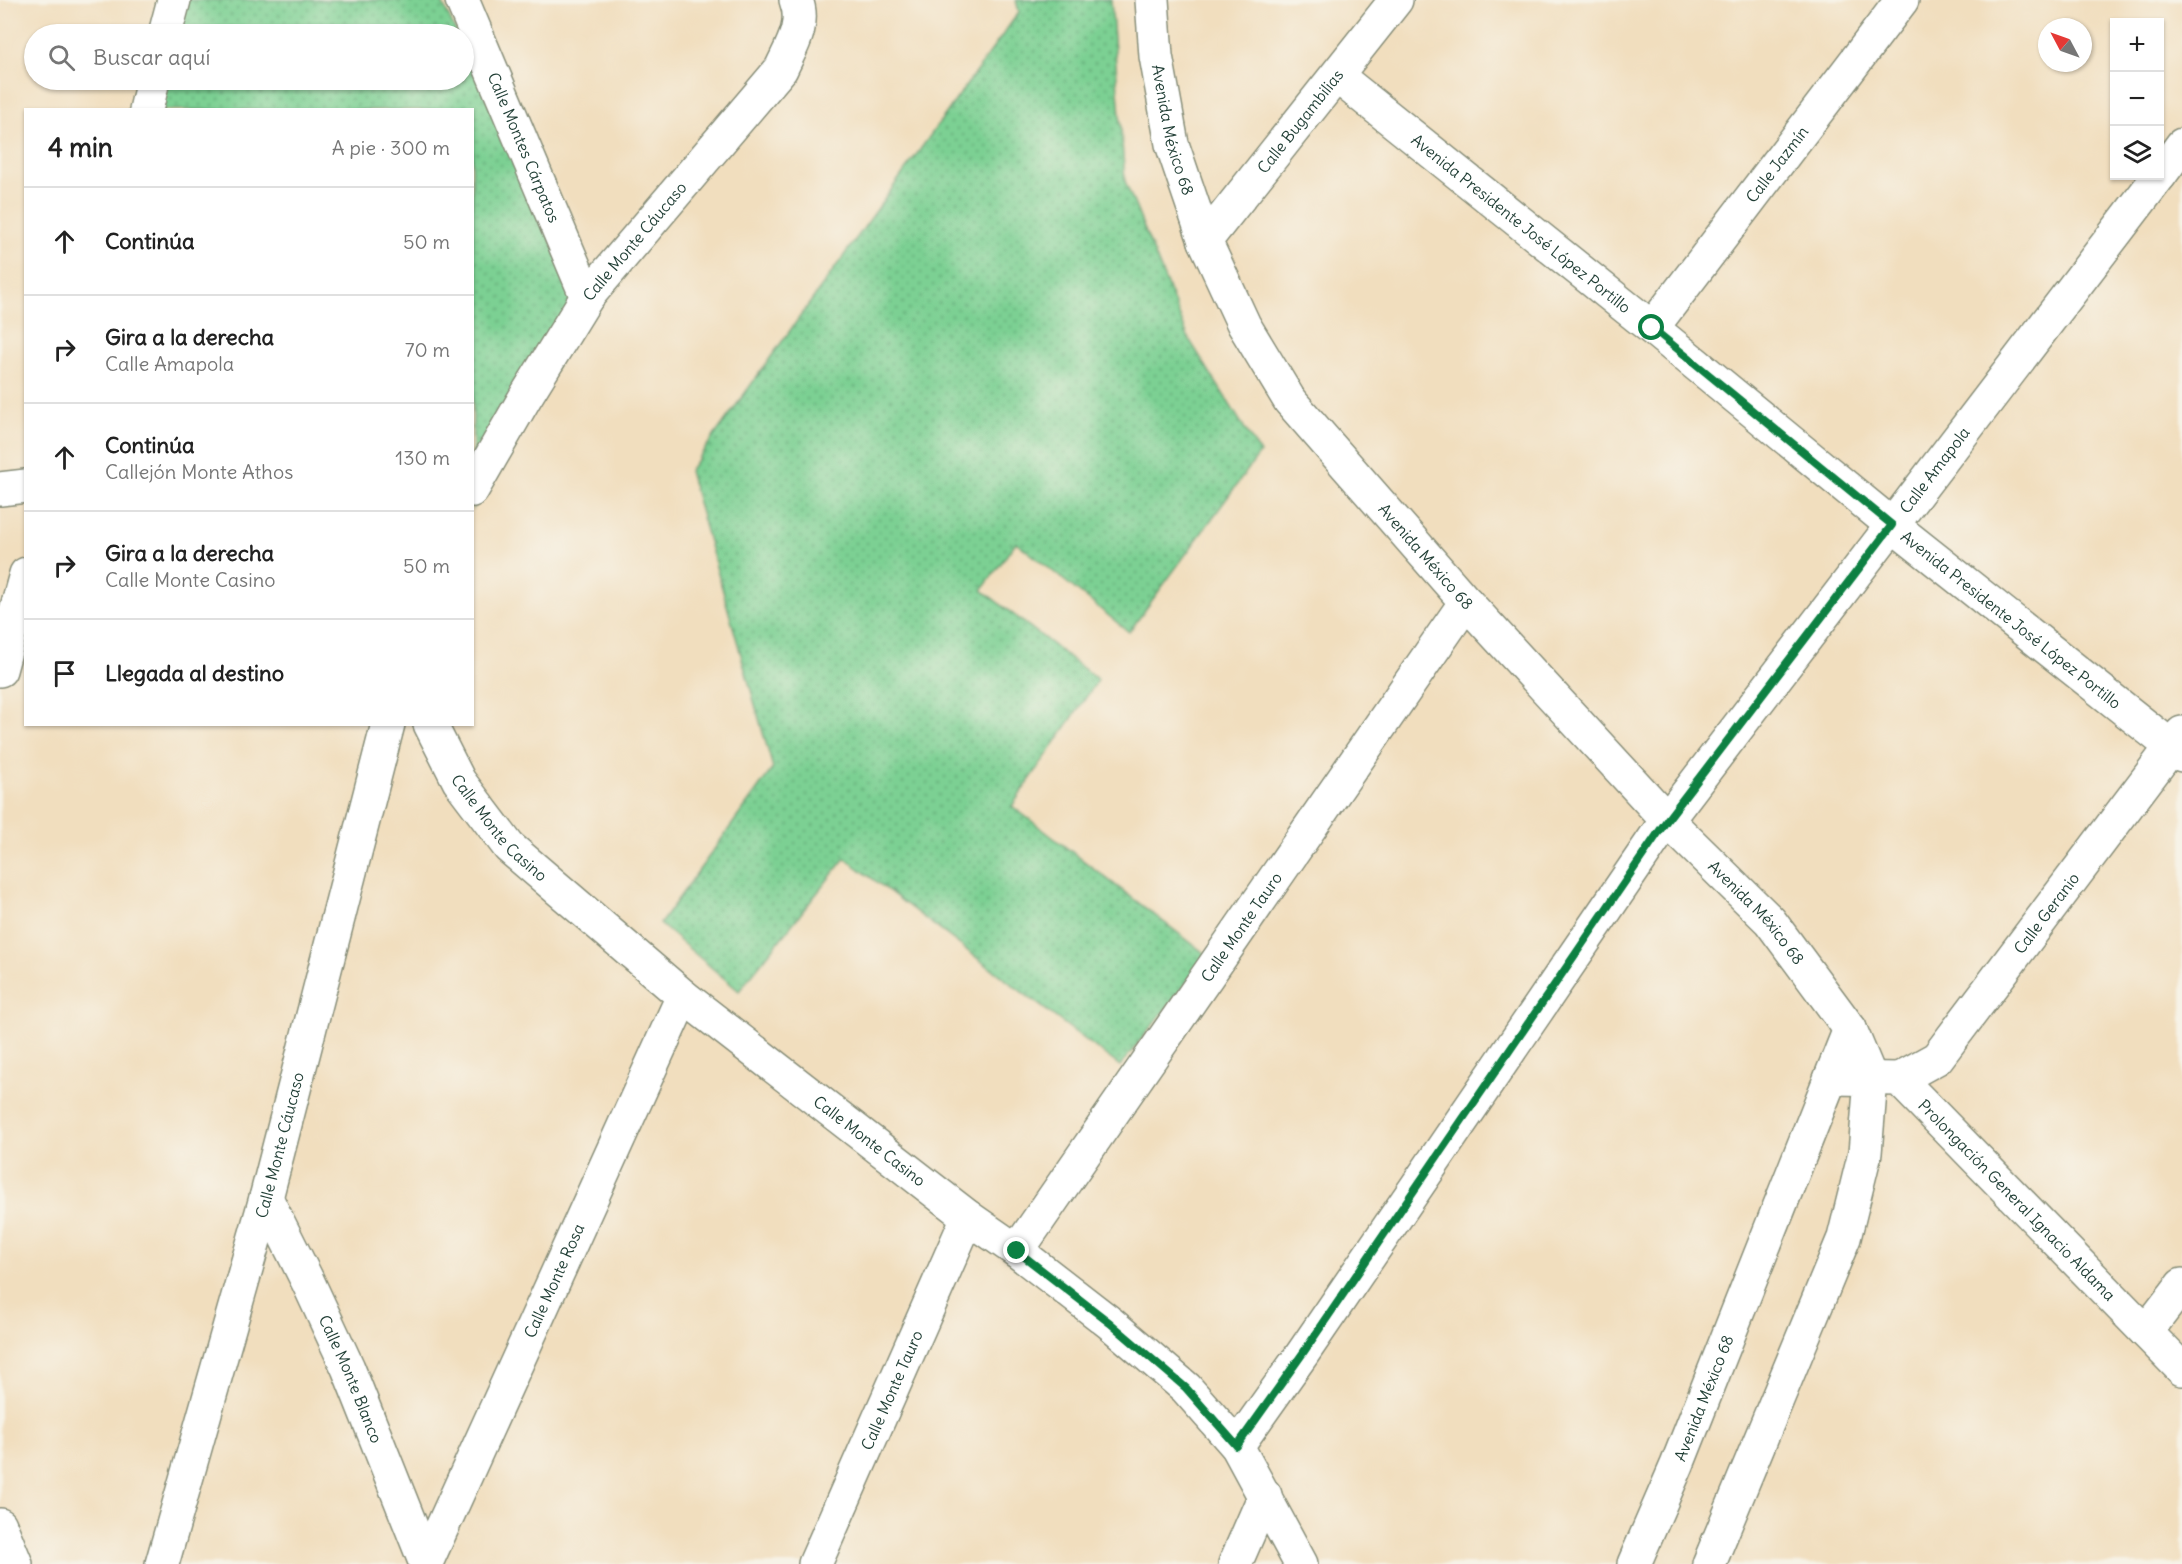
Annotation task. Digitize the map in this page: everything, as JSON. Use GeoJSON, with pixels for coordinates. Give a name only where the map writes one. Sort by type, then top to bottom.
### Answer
{"type":"FeatureCollection","features":[{"type":"Feature","properties":{"kind":"street"},"geometry":{"type":"LineString","coordinates":[[168,24],[174,0]]}},
{"type":"Feature","properties":{"kind":"street","name":"Calle Montes Cárpatos"},"geometry":{"type":"LineString","coordinates":[[462,0],[472,24]]}},
{"type":"Feature","properties":{"kind":"street","name":"Calle Monte Cáucaso"},"geometry":{"type":"LineString","coordinates":[[474,487],[587,297],[781,69],[798,33],[800,8],[796,0]]}},
{"type":"Feature","properties":{"kind":"street","name":"Avenida México 68"},"geometry":{"type":"LineString","coordinates":[[1152,0],[1156,56],[1172,144],[1205,241],[1244,325],[1290,401],[1466,602],[1667,820],[1770,921],[1885,1079],[1844,1238],[1709,1564]]}},
{"type":"Feature","properties":{"kind":"street","name":"Calle Bugambilias"},"geometry":{"type":"LineString","coordinates":[[1205,241],[1396,0]]}},
{"type":"Feature","properties":{"kind":"street","name":"Calle Jazmín"},"geometry":{"type":"LineString","coordinates":[[1652,328],[1902,0]]}},
{"type":"Feature","properties":{"kind":"street","name":"Calle Montes Cárpatos"},"geometry":{"type":"LineString","coordinates":[[474,29],[587,297]]}},
{"type":"Feature","properties":{"kind":"street","name":"Avenida Presidente José López Portillo"},"geometry":{"type":"LineString","coordinates":[[1337,75],[1652,328],[1892,525],[2179,745]]}},
{"type":"Feature","properties":{"kind":"street"},"geometry":{"type":"LineString","coordinates":[[146,108],[151,90]]}},
{"type":"Feature","properties":{"kind":"street","name":"Calle Amapola"},"geometry":{"type":"LineString","coordinates":[[2164,168],[2182,145]]}},
{"type":"Feature","properties":{"kind":"street","name":"Calle Amapola"},"geometry":{"type":"LineString","coordinates":[[1237,1446],[1667,820],[2155,180]]}},
{"type":"Feature","properties":{"kind":"street"},"geometry":{"type":"LineString","coordinates":[[0,489],[24,486]]}},
{"type":"Feature","properties":{"kind":"street"},"geometry":{"type":"LineString","coordinates":[[0,670],[24,581]]}},
{"type":"Feature","properties":{"kind":"street","name":"Calle Monte Tauro"},"geometry":{"type":"LineString","coordinates":[[1017,1251],[1466,602]]}},
{"type":"Feature","properties":{"kind":"street","name":"Calle Monte Cáucaso"},"geometry":{"type":"LineString","coordinates":[[162,1564],[266,1198],[387,726]]}},
{"type":"Feature","properties":{"kind":"street","name":"Calle Monte Casino"},"geometry":{"type":"LineString","coordinates":[[431,726],[459,781],[509,847],[683,996],[1110,1323],[1186,1388],[1237,1446],[1301,1564]]}},
{"type":"Feature","properties":{"kind":"street","name":"Calle Geranio"},"geometry":{"type":"LineString","coordinates":[[1885,1079],[1937,1058],[2179,745]]}},
{"type":"Feature","properties":{"kind":"street","name":"Calle Monte Rosa"},"geometry":{"type":"LineString","coordinates":[[426,1564],[683,996]]}},
{"type":"Feature","properties":{"kind":"street","name":"Avenida México 68"},"geometry":{"type":"LineString","coordinates":[[1634,1564],[1677,1465],[1850,1029]]}},
{"type":"Feature","properties":{"kind":"street"},"geometry":{"type":"LineString","coordinates":[[1831,1078],[1885,1079]]}},
{"type":"Feature","properties":{"kind":"street","name":"Prolongación General Ignacio Aldama"},"geometry":{"type":"LineString","coordinates":[[1885,1079],[2182,1369]]}},
{"type":"Feature","properties":{"kind":"street","name":"Calle Monte Blanco"},"geometry":{"type":"LineString","coordinates":[[266,1198],[348,1368],[426,1564]]}},
{"type":"Feature","properties":{"kind":"street","name":"Calle Monte Tauro"},"geometry":{"type":"LineString","coordinates":[[815,1564],[968,1216]]}},
{"type":"Feature","properties":{"kind":"street"},"geometry":{"type":"LineString","coordinates":[[2146,1332],[2182,1285]]}},
{"type":"Feature","properties":{"kind":"street"},"geometry":{"type":"LineString","coordinates":[[1235,1564],[1265,1495]]}},
{"type":"Feature","properties":{"kind":"street"},"geometry":{"type":"LineString","coordinates":[[0,1525],[16,1564]]}},
{"type":"Feature","properties":{"kind":"green space"},"geometry":{"type":"Polygon","coordinates":[[[179,0],[441,0],[452,24],[173,24],[179,0]]]}},
{"type":"Feature","properties":{"kind":"green space"},"geometry":{"type":"Polygon","coordinates":[[[1016,0],[1111,0],[1125,181],[1189,339],[1260,453],[1129,632],[1016,542],[982,590],[1098,680],[1012,806],[1208,956],[1120,1066],[845,858],[739,991],[660,924],[773,768],[689,471],[1019,12],[1016,0]]]}},
{"type":"Feature","properties":{"kind":"green space"},"geometry":{"type":"Polygon","coordinates":[[[474,71],[585,317],[474,507],[474,108],[152,108],[157,90],[474,90],[474,71]]]}},
{"type":"Feature","properties":{"kind":"route"},"geometry":{"type":"LineString","coordinates":[[1017,1251],[1110,1323],[1186,1388],[1237,1446],[1667,820],[1892,525],[1652,328]]}}]}
